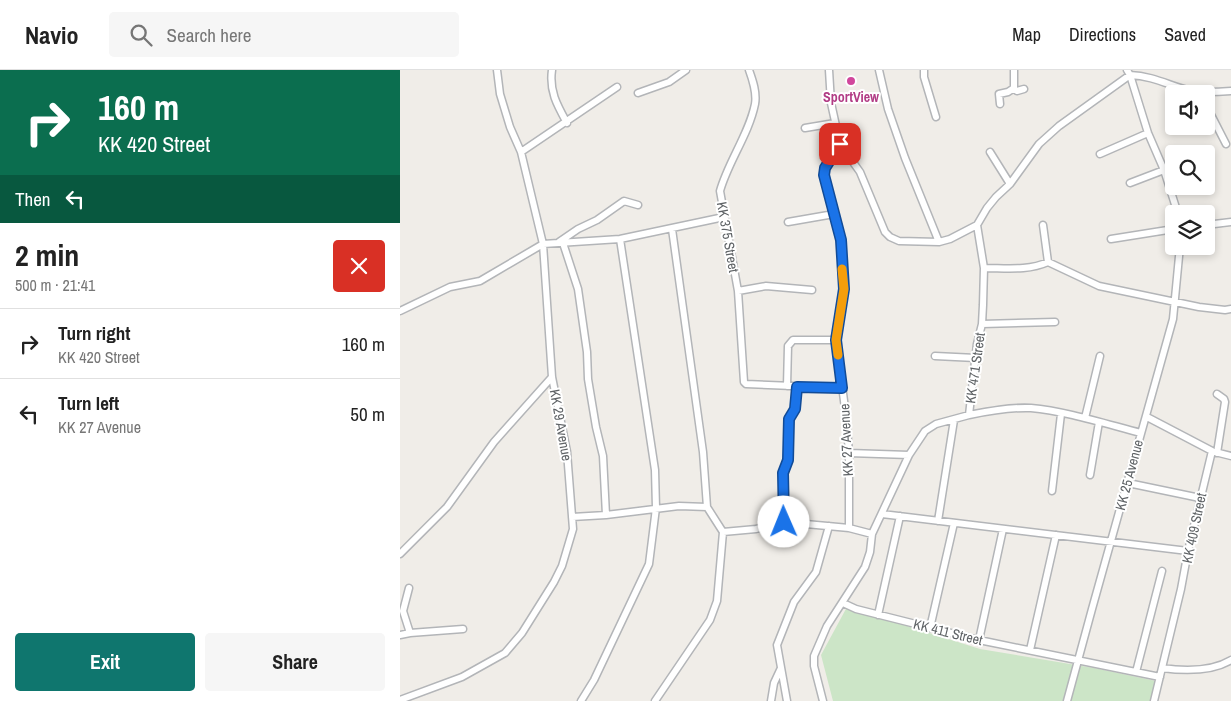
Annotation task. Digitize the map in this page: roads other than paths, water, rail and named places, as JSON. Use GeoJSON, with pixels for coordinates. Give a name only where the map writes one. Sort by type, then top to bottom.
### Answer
{"type":"FeatureCollection","features":[{"type":"Feature","properties":{"kind":"street","name":"KK 29 Avenue"},"geometry":{"type":"LineString","coordinates":[[400,700],[462,677],[505,653],[522,633],[558,574],[573,529],[567,452],[552,377],[543,244],[521,152],[500,94],[497,70]]}},
{"type":"Feature","properties":{"kind":"street"},"geometry":{"type":"LineString","coordinates":[[552,70],[551,80],[555,102],[567,123]]}},
{"type":"Feature","properties":{"kind":"street"},"geometry":{"type":"LineString","coordinates":[[638,93],[670,82],[686,70]]}},
{"type":"Feature","properties":{"kind":"street","name":"KK 375 Street"},"geometry":{"type":"LineString","coordinates":[[750,70],[755,88],[756,104],[744,136],[723,178],[720,191],[738,291],[744,382],[746,384],[787,386]]}},
{"type":"Feature","properties":{"kind":"street"},"geometry":{"type":"LineString","coordinates":[[829,70],[831,103],[840,144],[860,172],[885,232],[890,237],[899,240],[939,242],[977,225],[996,197],[1010,184],[1039,144],[1059,126],[1128,73],[1175,85]]}},
{"type":"Feature","properties":{"kind":"street"},"geometry":{"type":"LineString","coordinates":[[879,70],[891,117],[905,158],[939,242]]}},
{"type":"Feature","properties":{"kind":"street"},"geometry":{"type":"LineString","coordinates":[[924,70],[924,77],[936,117]]}},
{"type":"Feature","properties":{"kind":"street"},"geometry":{"type":"LineString","coordinates":[[1014,70],[1014,89]]}},
{"type":"Feature","properties":{"kind":"street"},"geometry":{"type":"LineString","coordinates":[[1128,73],[1148,134],[1164,170],[1175,205]]}},
{"type":"Feature","properties":{"kind":"street"},"geometry":{"type":"LineString","coordinates":[[521,152],[567,123],[593,102],[617,87]]}},
{"type":"Feature","properties":{"kind":"street"},"geometry":{"type":"LineString","coordinates":[[1000,104],[999,94],[1014,89],[1017,91],[1024,89]]}},
{"type":"Feature","properties":{"kind":"street"},"geometry":{"type":"LineString","coordinates":[[1215,92],[1231,91]]}},
{"type":"Feature","properties":{"kind":"street"},"geometry":{"type":"LineString","coordinates":[[805,128],[835,123]]}},
{"type":"Feature","properties":{"kind":"street"},"geometry":{"type":"LineString","coordinates":[[1215,123],[1226,144]]}},
{"type":"Feature","properties":{"kind":"street"},"geometry":{"type":"LineString","coordinates":[[1100,154],[1148,134]]}},
{"type":"Feature","properties":{"kind":"street","name":"KK 27 Avenue"},"geometry":{"type":"LineString","coordinates":[[840,144],[825,168],[824,175],[841,240],[844,289],[836,340],[846,416],[848,528]]}},
{"type":"Feature","properties":{"kind":"street"},"geometry":{"type":"LineString","coordinates":[[990,152],[1010,184]]}},
{"type":"Feature","properties":{"kind":"street"},"geometry":{"type":"LineString","coordinates":[[1130,183],[1164,170]]}},
{"type":"Feature","properties":{"kind":"street"},"geometry":{"type":"LineString","coordinates":[[560,243],[578,229],[597,220],[624,201],[638,205]]}},
{"type":"Feature","properties":{"kind":"street"},"geometry":{"type":"LineString","coordinates":[[788,222],[834,214]]}},
{"type":"Feature","properties":{"kind":"street"},"geometry":{"type":"LineString","coordinates":[[400,311],[450,287],[480,281],[543,244],[620,239],[724,217]]}},
{"type":"Feature","properties":{"kind":"street"},"geometry":{"type":"LineString","coordinates":[[1215,224],[1231,222]]}},
{"type":"Feature","properties":{"kind":"street","name":"KK 471 Street"},"geometry":{"type":"LineString","coordinates":[[843,602],[865,567],[870,552],[872,534],[909,455],[925,431],[936,424],[969,415],[977,344],[982,324],[984,268],[977,225]]}},
{"type":"Feature","properties":{"kind":"street"},"geometry":{"type":"LineString","coordinates":[[1043,226],[1048,262]]}},
{"type":"Feature","properties":{"kind":"street"},"geometry":{"type":"LineString","coordinates":[[655,701],[710,620],[717,601],[723,532],[707,507],[702,452],[672,229]]}},
{"type":"Feature","properties":{"kind":"street"},"geometry":{"type":"LineString","coordinates":[[1111,239],[1165,230]]}},
{"type":"Feature","properties":{"kind":"street"},"geometry":{"type":"LineString","coordinates":[[581,701],[594,680],[649,564],[656,508],[655,470],[620,239]]}},
{"type":"Feature","properties":{"kind":"street"},"geometry":{"type":"LineString","coordinates":[[560,243],[578,289],[587,352],[588,379],[603,456],[606,515]]}},
{"type":"Feature","properties":{"kind":"street","name":"KK 25 Avenue"},"geometry":{"type":"LineString","coordinates":[[1067,701],[1171,328],[1176,303],[1179,255]]}},
{"type":"Feature","properties":{"kind":"street"},"geometry":{"type":"LineString","coordinates":[[984,268],[1038,267],[1048,262]]}},
{"type":"Feature","properties":{"kind":"street"},"geometry":{"type":"LineString","coordinates":[[1048,262],[1099,286],[1176,303],[1225,310],[1231,309]]}},
{"type":"Feature","properties":{"kind":"street"},"geometry":{"type":"LineString","coordinates":[[738,291],[766,286],[812,290]]}},
{"type":"Feature","properties":{"kind":"street"},"geometry":{"type":"LineString","coordinates":[[982,324],[1055,322]]}},
{"type":"Feature","properties":{"kind":"street"},"geometry":{"type":"LineString","coordinates":[[836,340],[793,340],[790,342],[788,346],[787,386],[842,388]]}},
{"type":"Feature","properties":{"kind":"street"},"geometry":{"type":"LineString","coordinates":[[935,356],[976,358]]}},
{"type":"Feature","properties":{"kind":"street"},"geometry":{"type":"LineString","coordinates":[[1085,418],[1100,356]]}},
{"type":"Feature","properties":{"kind":"street"},"geometry":{"type":"LineString","coordinates":[[400,554],[447,507],[494,442],[552,377]]}},
{"type":"Feature","properties":{"kind":"street"},"geometry":{"type":"LineString","coordinates":[[784,522],[783,473],[788,460],[789,419],[795,409],[797,387]]}},
{"type":"Feature","properties":{"kind":"street","name":"KK 409 Street"},"geometry":{"type":"LineString","coordinates":[[1154,701],[1181,589],[1200,498],[1214,452],[1225,402],[1217,394]]}},
{"type":"Feature","properties":{"kind":"street"},"geometry":{"type":"LineString","coordinates":[[969,415],[1002,409],[1031,408],[1085,418],[1141,433]]}},
{"type":"Feature","properties":{"kind":"street"},"geometry":{"type":"LineString","coordinates":[[1052,490],[1061,414]]}},
{"type":"Feature","properties":{"kind":"street"},"geometry":{"type":"LineString","coordinates":[[1146,417],[1214,452],[1231,456]]}},
{"type":"Feature","properties":{"kind":"street"},"geometry":{"type":"LineString","coordinates":[[938,521],[954,420]]}},
{"type":"Feature","properties":{"kind":"street"},"geometry":{"type":"LineString","coordinates":[[1090,474],[1099,422]]}},
{"type":"Feature","properties":{"kind":"street"},"geometry":{"type":"LineString","coordinates":[[848,453],[909,455]]}},
{"type":"Feature","properties":{"kind":"street"},"geometry":{"type":"LineString","coordinates":[[1128,483],[1200,498]]}},
{"type":"Feature","properties":{"kind":"street"},"geometry":{"type":"LineString","coordinates":[[572,517],[679,506],[707,507]]}},
{"type":"Feature","properties":{"kind":"street"},"geometry":{"type":"LineString","coordinates":[[882,514],[1188,551]]}},
{"type":"Feature","properties":{"kind":"street"},"geometry":{"type":"LineString","coordinates":[[878,615],[900,516]]}},
{"type":"Feature","properties":{"kind":"street"},"geometry":{"type":"LineString","coordinates":[[723,532],[756,529],[784,522],[848,528],[872,534]]}},
{"type":"Feature","properties":{"kind":"street"},"geometry":{"type":"LineString","coordinates":[[930,628],[954,523]]}},
{"type":"Feature","properties":{"kind":"street"},"geometry":{"type":"LineString","coordinates":[[787,701],[777,646],[794,602],[816,572],[829,526]]}},
{"type":"Feature","properties":{"kind":"street"},"geometry":{"type":"LineString","coordinates":[[979,640],[1003,529]]}},
{"type":"Feature","properties":{"kind":"street"},"geometry":{"type":"LineString","coordinates":[[1030,650],[1056,535]]}},
{"type":"Feature","properties":{"kind":"street"},"geometry":{"type":"LineString","coordinates":[[1136,672],[1162,571]]}},
{"type":"Feature","properties":{"kind":"street"},"geometry":{"type":"LineString","coordinates":[[409,588],[402,611],[410,633]]}},
{"type":"Feature","properties":{"kind":"street"},"geometry":{"type":"LineString","coordinates":[[823,701],[814,666],[814,656],[828,626],[843,602]]}},
{"type":"Feature","properties":{"kind":"street","name":"KK 411 Street"},"geometry":{"type":"LineString","coordinates":[[843,602],[856,609],[979,640],[1160,677]]}},
{"type":"Feature","properties":{"kind":"street"},"geometry":{"type":"LineString","coordinates":[[400,634],[463,629]]}},
{"type":"Feature","properties":{"kind":"street"},"geometry":{"type":"LineString","coordinates":[[1162,668],[1181,671],[1223,665],[1231,660]]}},
{"type":"Feature","properties":{"kind":"street"},"geometry":{"type":"LineString","coordinates":[[771,701],[774,683],[781,667]]}},
{"type":"Feature","properties":{"kind":"place","name":"SportView"},"geometry":{"type":"Point","coordinates":[851,81]}}]}
